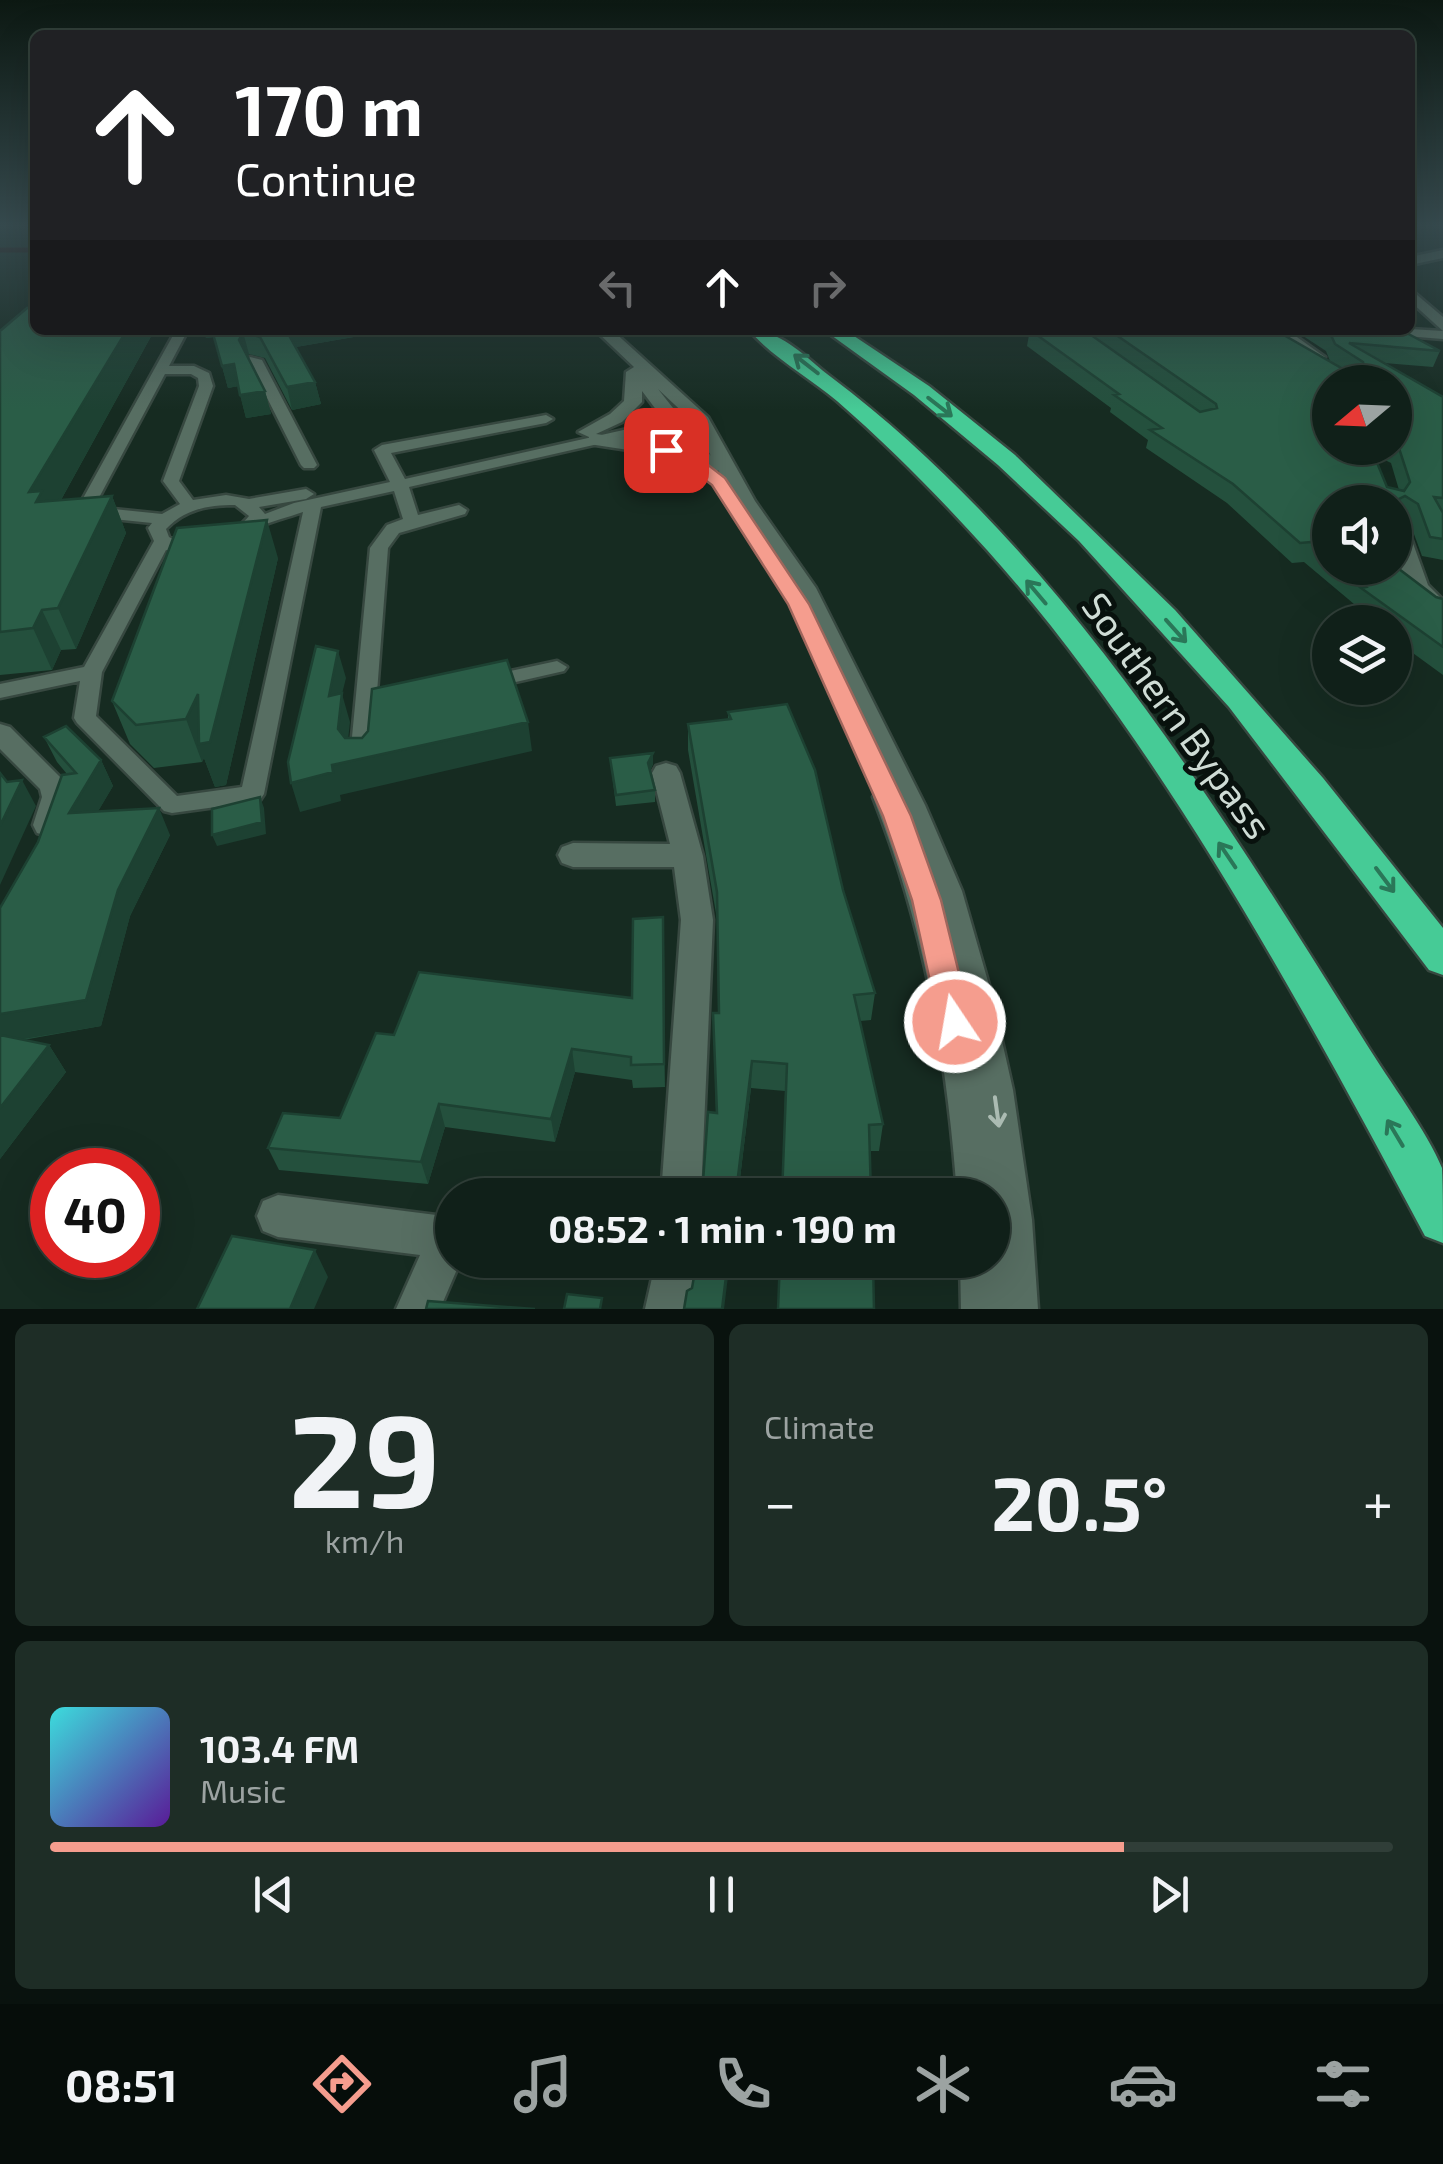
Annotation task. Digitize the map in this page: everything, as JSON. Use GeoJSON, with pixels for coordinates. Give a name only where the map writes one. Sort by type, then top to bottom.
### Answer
{"type":"FeatureCollection","features":[{"type":"Feature","properties":{"kind":"highway","name":"Southern Bypass"},"geometry":{"type":"LineString","coordinates":[[765,335],[840,392],[918,462],[983,529],[1088,653],[1137,719],[1251,891],[1443,1218]]}},
{"type":"Feature","properties":{"kind":"highway","name":"Southern Bypass"},"geometry":{"type":"LineString","coordinates":[[840,335],[964,427],[1059,509],[1145,597],[1229,690],[1368,858],[1443,958]]}},
{"type":"Feature","properties":{"kind":"street"},"geometry":{"type":"LineString","coordinates":[[1415,298],[1443,326]]}},
{"type":"Feature","properties":{"kind":"street"},"geometry":{"type":"LineString","coordinates":[[593,335],[684,415],[719,482],[798,604],[897,816],[926,900],[950,993],[966,1080],[975,1178]]}},
{"type":"Feature","properties":{"kind":"street"},"geometry":{"type":"LineString","coordinates":[[608,335],[684,415],[804,588],[903,789],[946,891],[974,992],[994,1090],[1012,1220],[1016,1309]]}},
{"type":"Feature","properties":{"kind":"street"},"geometry":{"type":"LineString","coordinates":[[591,436],[632,402],[634,372]]}},
{"type":"Feature","properties":{"kind":"street"},"geometry":{"type":"LineString","coordinates":[[591,436],[666,450],[692,461],[719,482]]}},
{"type":"Feature","properties":{"kind":"street"},"geometry":{"type":"LineString","coordinates":[[1412,576],[1416,588],[1443,612]]}},
{"type":"Feature","properties":{"kind":"street"},"geometry":{"type":"LineString","coordinates":[[0,734],[54,785],[57,798],[35,853]]}},
{"type":"Feature","properties":{"kind":"street"},"geometry":{"type":"LineString","coordinates":[[666,773],[688,856],[696,920],[682,1178]]}},
{"type":"Feature","properties":{"kind":"street"},"geometry":{"type":"LineString","coordinates":[[573,855],[688,856]]}},
{"type":"Feature","properties":{"kind":"street"},"geometry":{"type":"LineString","coordinates":[[278,1216],[435,1236]]}},
{"type":"Feature","properties":{"kind":"street"},"geometry":{"type":"LineString","coordinates":[[418,1309],[435,1272]]}},
{"type":"Feature","properties":{"kind":"street"},"geometry":{"type":"LineString","coordinates":[[667,1309],[673,1278]]}},
{"type":"Feature","properties":{"kind":"street"},"geometry":{"type":"LineString","coordinates":[[982,1278],[983,1309]]}},
{"type":"Feature","properties":{"kind":"lane"},"geometry":{"type":"LineString","coordinates":[[1415,325],[1443,326]]}},
{"type":"Feature","properties":{"kind":"lane"},"geometry":{"type":"LineString","coordinates":[[1415,333],[1443,335]]}},
{"type":"Feature","properties":{"kind":"lane"},"geometry":{"type":"LineString","coordinates":[[180,335],[84,510],[163,531],[202,547],[235,538],[254,524],[397,479]]}},
{"type":"Feature","properties":{"kind":"lane"},"geometry":{"type":"LineString","coordinates":[[1281,335],[1268,338],[1320,365],[1320,358],[1286,335]]}},
{"type":"Feature","properties":{"kind":"lane"},"geometry":{"type":"LineString","coordinates":[[255,360],[309,465]]}},
{"type":"Feature","properties":{"kind":"lane"},"geometry":{"type":"LineString","coordinates":[[162,370],[194,370],[204,376],[206,386],[170,481],[189,506]]}},
{"type":"Feature","properties":{"kind":"lane"},"geometry":{"type":"LineString","coordinates":[[314,504],[252,794],[172,805],[85,718],[92,672],[163,531],[189,506],[222,500],[248,504],[397,479],[684,415]]}},
{"type":"Feature","properties":{"kind":"lane"},"geometry":{"type":"LineString","coordinates":[[412,520],[382,450],[546,419]]}},
{"type":"Feature","properties":{"kind":"lane"},"geometry":{"type":"LineString","coordinates":[[248,504],[258,516],[254,524]]}},
{"type":"Feature","properties":{"kind":"lane"},"geometry":{"type":"LineString","coordinates":[[361,758],[375,708],[379,548],[393,529],[412,520],[459,510]]}},
{"type":"Feature","properties":{"kind":"lane"},"geometry":{"type":"LineString","coordinates":[[461,688],[557,667]]}},
{"type":"Feature","properties":{"kind":"lane"},"geometry":{"type":"LineString","coordinates":[[0,691],[92,672]]}},
{"type":"Feature","properties":{"kind":"building"},"geometry":{"type":"Polygon","coordinates":[[[30,308],[30,335],[124,335],[29,492],[42,491],[36,502],[112,496],[58,608],[42,610],[33,628],[0,632],[0,331],[30,308]]]}},
{"type":"Feature","properties":{"kind":"building"},"geometry":{"type":"Polygon","coordinates":[[[213,335],[242,335],[239,340],[265,391],[240,395],[234,364],[222,366],[213,335]]]}},
{"type":"Feature","properties":{"kind":"building"},"geometry":{"type":"Polygon","coordinates":[[[253,335],[289,335],[315,382],[287,387],[260,337],[253,335]]]}},
{"type":"Feature","properties":{"kind":"building"},"geometry":{"type":"Polygon","coordinates":[[[1037,335],[1091,335],[1200,412],[1217,408],[1216,404],[1116,335],[1284,335],[1336,365],[1312,365],[1312,465],[1378,465],[1386,485],[1312,485],[1312,543],[1300,543],[1233,484],[1150,430],[1162,428],[1037,335]]]}},
{"type":"Feature","properties":{"kind":"building"},"geometry":{"type":"Polygon","coordinates":[[[1331,335],[1410,335],[1440,351],[1349,343],[1387,365],[1364,365],[1335,344],[1331,335]]]}},
{"type":"Feature","properties":{"kind":"building"},"geometry":{"type":"Polygon","coordinates":[[[1412,379],[1443,397],[1443,498],[1434,497],[1443,513],[1443,539],[1430,537],[1418,504],[1412,500],[1412,485],[1408,485],[1404,465],[1412,465],[1412,379]]]}},
{"type":"Feature","properties":{"kind":"building"},"geometry":{"type":"Polygon","coordinates":[[[267,520],[210,742],[199,744],[198,694],[186,719],[136,725],[112,701],[177,528],[267,520]]]}},
{"type":"Feature","properties":{"kind":"building"},"geometry":{"type":"Polygon","coordinates":[[[1412,579],[1443,599],[1443,647],[1412,625],[1412,605],[1385,605],[1361,588],[1366,587],[1363,585],[1412,585],[1412,579]]]}},
{"type":"Feature","properties":{"kind":"building"},"geometry":{"type":"Polygon","coordinates":[[[316,646],[338,651],[329,696],[342,693],[338,729],[345,738],[362,738],[368,731],[372,689],[507,660],[528,722],[332,765],[333,772],[291,783],[288,762],[316,646]]]}},
{"type":"Feature","properties":{"kind":"building"},"geometry":{"type":"Polygon","coordinates":[[[787,704],[815,770],[843,890],[875,993],[854,995],[883,1124],[869,1125],[871,1178],[783,1178],[787,1064],[752,1061],[738,1178],[703,1178],[708,1112],[717,1113],[713,1013],[719,1013],[717,892],[688,724],[731,719],[728,712],[787,704]]]}},
{"type":"Feature","properties":{"kind":"building"},"geometry":{"type":"Polygon","coordinates":[[[66,726],[101,760],[69,813],[159,808],[118,890],[86,1000],[0,1014],[0,908],[38,842],[62,775],[76,773],[44,737],[66,726]]]}},
{"type":"Feature","properties":{"kind":"building"},"geometry":{"type":"Polygon","coordinates":[[[653,753],[648,763],[655,790],[616,795],[610,758],[653,753]]]}},
{"type":"Feature","properties":{"kind":"building"},"geometry":{"type":"Polygon","coordinates":[[[0,773],[7,782],[22,780],[0,826],[0,773]]]}},
{"type":"Feature","properties":{"kind":"building"},"geometry":{"type":"Polygon","coordinates":[[[260,797],[262,822],[212,835],[212,809],[260,797]]]}},
{"type":"Feature","properties":{"kind":"building"},"geometry":{"type":"Polygon","coordinates":[[[663,917],[664,1064],[631,1065],[631,1057],[572,1049],[551,1119],[439,1104],[421,1162],[268,1148],[283,1113],[340,1118],[376,1033],[394,1035],[419,972],[632,998],[633,919],[663,917]]]}},
{"type":"Feature","properties":{"kind":"building"},"geometry":{"type":"Polygon","coordinates":[[[0,1035],[49,1045],[0,1108],[0,1035]]]}},
{"type":"Feature","properties":{"kind":"building"},"geometry":{"type":"Polygon","coordinates":[[[232,1236],[315,1250],[290,1309],[197,1309],[232,1236]]]}},
{"type":"Feature","properties":{"kind":"building"},"geometry":{"type":"Polygon","coordinates":[[[694,1278],[726,1278],[722,1309],[684,1309],[687,1291],[692,1288],[694,1278]]]}},
{"type":"Feature","properties":{"kind":"building"},"geometry":{"type":"Polygon","coordinates":[[[779,1278],[873,1278],[874,1309],[778,1309],[779,1278]]]}},
{"type":"Feature","properties":{"kind":"building"},"geometry":{"type":"Polygon","coordinates":[[[567,1294],[602,1298],[600,1309],[564,1309],[567,1294]]]}},
{"type":"Feature","properties":{"kind":"building"},"geometry":{"type":"Polygon","coordinates":[[[428,1301],[535,1309],[426,1309],[428,1301]]]}},
{"type":"Feature","properties":{"kind":"route"},"geometry":{"type":"LineString","coordinates":[[666,450],[692,461],[719,482],[798,604],[897,816],[926,900],[955,1022]]}}]}
